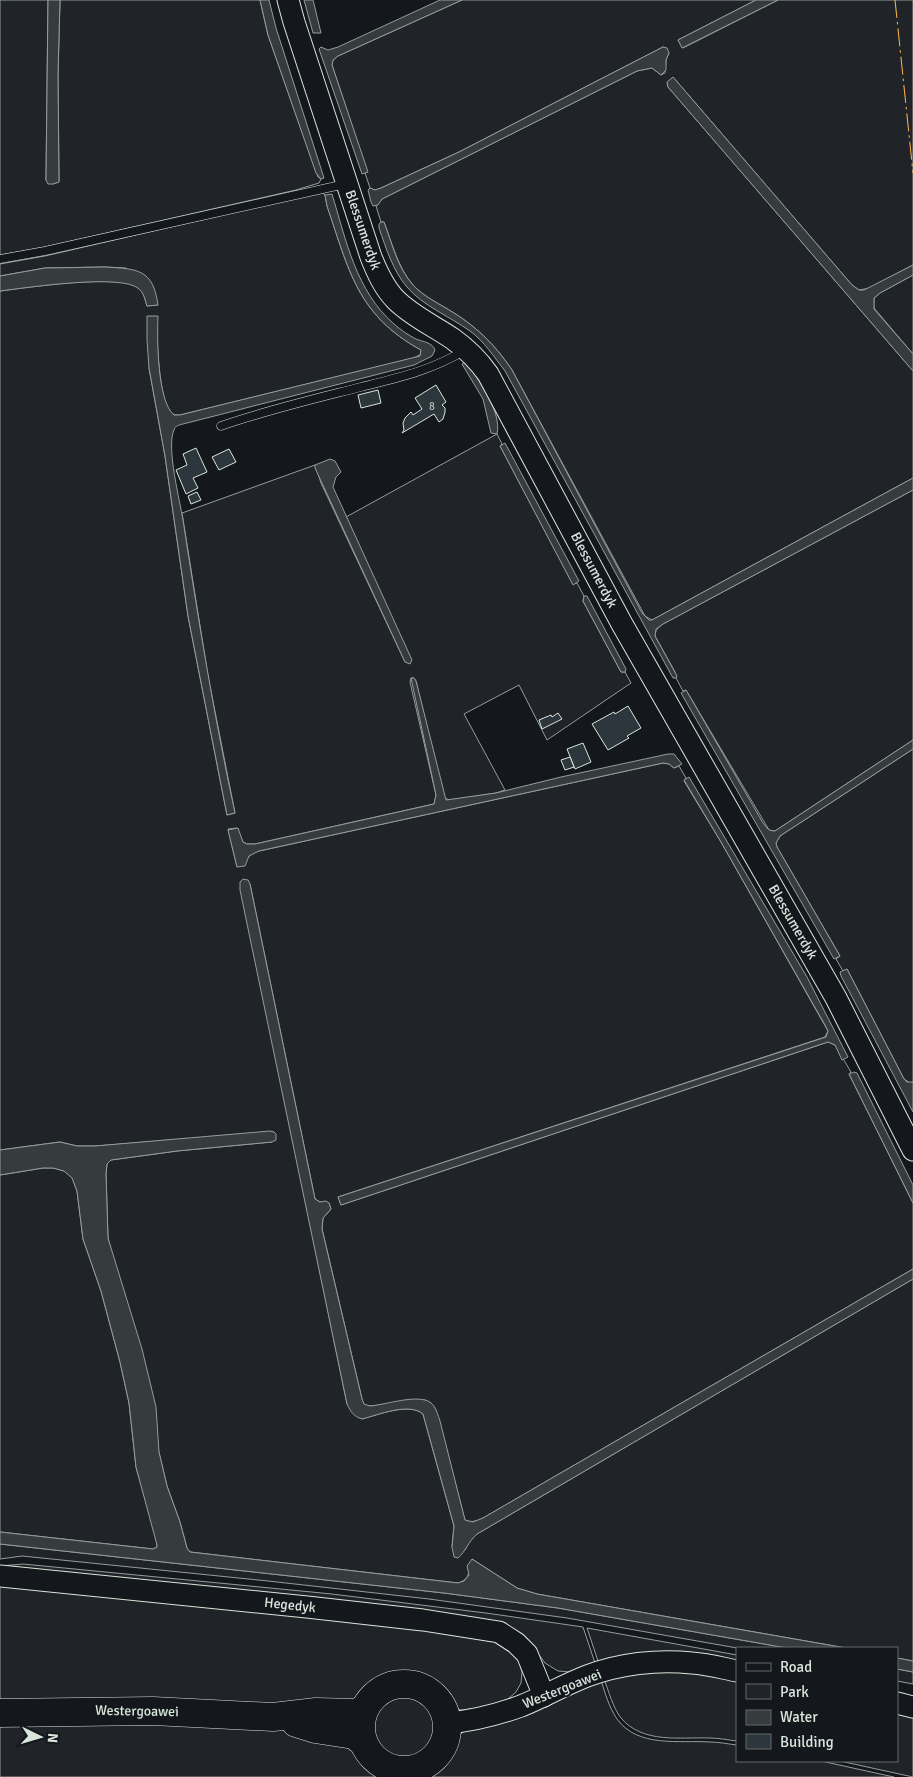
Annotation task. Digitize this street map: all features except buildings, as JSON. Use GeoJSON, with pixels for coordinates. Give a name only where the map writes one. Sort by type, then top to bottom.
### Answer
{"type":"FeatureCollection","features":[{"type":"Feature","properties":{"kind":"highway"},"geometry":{"type":"LineString","coordinates":[[400,1684],[411,1684],[432,1694],[439,1702],[447,1723],[443,1745],[437,1755],[415,1773],[387,1772],[371,1756],[363,1742],[360,1731],[364,1709],[371,1699],[384,1689],[400,1684]]}},
{"type":"Feature","properties":{"kind":"highway","name":"Westergoawei"},"geometry":{"type":"LineString","coordinates":[[0,1713],[153,1710],[273,1717],[316,1712],[356,1713],[364,1709]]}},
{"type":"Feature","properties":{"kind":"highway","name":"Westergoawei"},"geometry":{"type":"LineString","coordinates":[[273,1717],[315,1729],[354,1735],[363,1742]]}},
{"type":"Feature","properties":{"kind":"street","name":"Blessumerdyk"},"geometry":{"type":"LineString","coordinates":[[288,0],[371,256],[388,290],[409,311],[467,349],[478,360],[497,389],[622,624],[836,998],[913,1150]]}},
{"type":"Feature","properties":{"kind":"street","name":"Hegedyk"},"geometry":{"type":"LineString","coordinates":[[0,1576],[307,1607],[499,1632],[516,1642],[526,1654],[544,1696]]}},
{"type":"Feature","properties":{"kind":"street","name":"Westergoawei"},"geometry":{"type":"LineString","coordinates":[[447,1723],[487,1717],[522,1706],[586,1676],[637,1665],[677,1662],[694,1663],[736,1671]]}},
{"type":"Feature","properties":{"kind":"street"},"geometry":{"type":"LineString","coordinates":[[898,1704],[913,1707]]}},
{"type":"Feature","properties":{"kind":"lane"},"geometry":{"type":"LineString","coordinates":[[0,259],[55,249],[347,183]]}},
{"type":"Feature","properties":{"kind":"lane"},"geometry":{"type":"LineString","coordinates":[[221,426],[255,414],[425,370],[443,363],[467,349]]}},
{"type":"Feature","properties":{"kind":"green space"},"geometry":{"type":"Polygon","coordinates":[[[0,0],[48,0],[46,180],[53,184],[59,182],[58,75],[60,0],[260,0],[268,35],[318,177],[321,179],[319,183],[296,190],[45,247],[0,255],[0,0]]]}},
{"type":"Feature","properties":{"kind":"green space"},"geometry":{"type":"Polygon","coordinates":[[[462,0],[756,0],[678,40],[683,48],[778,0],[913,0],[913,265],[870,288],[859,290],[852,285],[673,77],[667,83],[668,87],[913,371],[913,478],[652,620],[645,616],[512,370],[500,353],[479,331],[427,297],[413,285],[399,263],[376,206],[382,199],[637,71],[652,68],[661,75],[665,73],[666,60],[669,53],[663,47],[459,152],[381,188],[375,190],[370,188],[365,173],[367,172],[332,65],[333,60],[338,56],[462,0]]]}},
{"type":"Feature","properties":{"kind":"green space"},"geometry":{"type":"Polygon","coordinates":[[[322,192],[325,195],[342,251],[358,289],[382,322],[421,350],[421,354],[414,358],[180,415],[171,412],[164,397],[157,338],[149,368],[165,456],[188,616],[227,815],[235,813],[208,676],[182,513],[315,465],[321,483],[405,662],[411,662],[346,517],[497,434],[502,444],[500,446],[573,584],[577,583],[584,596],[583,601],[621,672],[625,672],[631,683],[547,740],[519,685],[464,714],[505,790],[450,800],[444,798],[416,681],[414,678],[411,678],[410,682],[436,795],[434,804],[255,844],[243,842],[237,828],[228,829],[237,867],[253,853],[259,851],[663,763],[669,764],[674,768],[679,766],[686,778],[684,781],[721,842],[828,1031],[825,1037],[338,1197],[341,1205],[828,1042],[835,1045],[851,1072],[849,1074],[913,1203],[913,1269],[483,1518],[474,1521],[465,1520],[435,1408],[431,1403],[425,1400],[364,1405],[322,1229],[323,1218],[331,1209],[329,1203],[320,1202],[315,1199],[250,884],[278,1067],[347,1404],[362,1419],[402,1409],[410,1409],[423,1414],[454,1526],[452,1547],[465,1550],[469,1542],[477,1534],[913,1279],[913,1661],[898,1658],[898,1647],[840,1647],[537,1594],[517,1588],[472,1559],[467,1577],[458,1583],[190,1552],[187,1548],[167,1486],[108,1238],[107,1164],[111,1160],[177,1151],[272,1142],[274,1132],[95,1146],[77,1146],[60,1142],[0,1150],[0,291],[72,283],[113,282],[129,284],[139,288],[147,306],[158,305],[126,268],[45,268],[0,276],[0,264],[45,256],[322,192]]]}},
{"type":"Feature","properties":{"kind":"green space"},"geometry":{"type":"Polygon","coordinates":[[[913,275],[913,354],[874,308],[874,298],[913,275]]]}},
{"type":"Feature","properties":{"kind":"green space"},"geometry":{"type":"Polygon","coordinates":[[[913,490],[913,740],[775,831],[769,830],[686,690],[683,691],[655,636],[656,632],[663,624],[913,490]]]}},
{"type":"Feature","properties":{"kind":"green space"},"geometry":{"type":"Polygon","coordinates":[[[913,749],[913,1082],[910,1083],[904,1079],[847,969],[843,971],[836,959],[840,956],[776,843],[780,836],[913,749]]]}},
{"type":"Feature","properties":{"kind":"green space"},"geometry":{"type":"Polygon","coordinates":[[[43,1168],[64,1171],[72,1177],[77,1191],[83,1239],[101,1291],[129,1403],[136,1467],[157,1541],[157,1547],[153,1549],[0,1532],[0,1175],[43,1168]]]}},
{"type":"Feature","properties":{"kind":"green space"},"geometry":{"type":"Polygon","coordinates":[[[0,1544],[444,1593],[558,1608],[781,1647],[736,1648],[567,1618],[429,1599],[22,1556],[0,1559],[0,1544]]]}},
{"type":"Feature","properties":{"kind":"green space"},"geometry":{"type":"Polygon","coordinates":[[[23,1564],[332,1594],[583,1627],[596,1666],[570,1672],[558,1671],[545,1663],[526,1637],[507,1625],[0,1566],[23,1564]]]}},
{"type":"Feature","properties":{"kind":"green space"},"geometry":{"type":"Polygon","coordinates":[[[0,1585],[383,1624],[496,1642],[519,1661],[522,1672],[521,1683],[516,1692],[508,1699],[493,1707],[460,1710],[437,1687],[422,1678],[404,1675],[387,1677],[379,1681],[363,1695],[346,1704],[0,1702],[0,1585]]]}},
{"type":"Feature","properties":{"kind":"green space"},"geometry":{"type":"Polygon","coordinates":[[[587,1628],[736,1655],[736,1663],[599,1664],[587,1628]]]}},
{"type":"Feature","properties":{"kind":"green space"},"geometry":{"type":"Polygon","coordinates":[[[898,1669],[913,1672],[913,1684],[898,1681],[898,1669]]]}},
{"type":"Feature","properties":{"kind":"green space"},"geometry":{"type":"Polygon","coordinates":[[[677,1670],[736,1679],[736,1741],[713,1738],[662,1737],[640,1732],[621,1718],[613,1705],[604,1679],[620,1675],[677,1670]]]}},
{"type":"Feature","properties":{"kind":"green space"},"geometry":{"type":"Polygon","coordinates":[[[601,1680],[609,1705],[617,1719],[636,1735],[660,1741],[713,1742],[736,1745],[736,1762],[826,1762],[894,1777],[426,1777],[445,1760],[463,1732],[601,1680]]]}},
{"type":"Feature","properties":{"kind":"green space"},"geometry":{"type":"Polygon","coordinates":[[[398,1697],[410,1697],[421,1702],[429,1710],[434,1721],[432,1739],[421,1752],[410,1757],[398,1757],[387,1752],[379,1744],[374,1733],[374,1721],[379,1710],[387,1702],[398,1697]]]}},
{"type":"Feature","properties":{"kind":"green space"},"geometry":{"type":"Polygon","coordinates":[[[898,1712],[913,1716],[913,1777],[845,1762],[898,1762],[898,1712]]]}},
{"type":"Feature","properties":{"kind":"green space"},"geometry":{"type":"Polygon","coordinates":[[[91,1721],[267,1727],[314,1733],[358,1751],[379,1777],[0,1777],[0,1725],[91,1721]]]}},
{"type":"Feature","properties":{"kind":"water"},"geometry":{"type":"Polygon","coordinates":[[[48,0],[60,0],[58,75],[59,182],[53,184],[48,184],[46,180],[48,0]]]}},
{"type":"Feature","properties":{"kind":"water"},"geometry":{"type":"Polygon","coordinates":[[[260,0],[269,0],[276,28],[324,178],[321,179],[316,173],[268,35],[260,0]]]}},
{"type":"Feature","properties":{"kind":"water"},"geometry":{"type":"Polygon","coordinates":[[[304,0],[313,0],[321,33],[313,33],[304,0]]]}},
{"type":"Feature","properties":{"kind":"water"},"geometry":{"type":"Polygon","coordinates":[[[440,0],[462,0],[338,56],[333,60],[332,65],[368,172],[362,174],[319,49],[321,47],[328,50],[338,47],[440,0]]]}},
{"type":"Feature","properties":{"kind":"water"},"geometry":{"type":"Polygon","coordinates":[[[756,0],[778,0],[682,48],[678,40],[756,0]]]}},
{"type":"Feature","properties":{"kind":"water"},"geometry":{"type":"Polygon","coordinates":[[[663,47],[667,48],[669,53],[666,60],[666,70],[661,75],[652,68],[637,71],[382,199],[378,205],[373,206],[368,190],[370,188],[375,190],[381,188],[459,152],[663,47]]]}},
{"type":"Feature","properties":{"kind":"water"},"geometry":{"type":"Polygon","coordinates":[[[673,77],[852,285],[859,290],[864,290],[913,265],[913,275],[874,298],[874,309],[913,354],[913,371],[668,87],[667,82],[673,77]]]}},
{"type":"Feature","properties":{"kind":"water"},"geometry":{"type":"Polygon","coordinates":[[[332,194],[354,264],[370,296],[381,311],[397,326],[416,339],[430,344],[435,350],[432,356],[414,365],[182,424],[175,429],[172,438],[174,474],[213,704],[235,813],[227,815],[188,616],[165,456],[149,368],[147,316],[158,316],[158,353],[161,383],[168,408],[174,415],[420,356],[421,350],[382,322],[358,289],[342,251],[327,206],[325,195],[332,194]]]}},
{"type":"Feature","properties":{"kind":"water"},"geometry":{"type":"Polygon","coordinates":[[[381,222],[384,222],[399,263],[413,285],[427,297],[479,331],[500,353],[512,370],[642,613],[649,620],[913,478],[913,490],[656,629],[655,636],[677,676],[673,678],[505,371],[475,335],[421,300],[402,281],[387,251],[379,228],[381,222]]]}},
{"type":"Feature","properties":{"kind":"water"},"geometry":{"type":"Polygon","coordinates":[[[105,267],[135,270],[142,273],[152,284],[158,305],[147,306],[139,289],[129,284],[114,282],[72,283],[0,291],[0,276],[45,268],[105,267]]]}},
{"type":"Feature","properties":{"kind":"water"},"geometry":{"type":"Polygon","coordinates":[[[465,362],[478,379],[493,407],[498,425],[497,434],[491,433],[483,399],[462,364],[465,362]]]}},
{"type":"Feature","properties":{"kind":"water"},"geometry":{"type":"Polygon","coordinates":[[[505,443],[579,581],[573,585],[500,446],[505,443]]]}},
{"type":"Feature","properties":{"kind":"water"},"geometry":{"type":"Polygon","coordinates":[[[330,459],[335,461],[341,472],[336,477],[333,487],[412,660],[410,664],[405,662],[315,468],[315,465],[330,459]]]}},
{"type":"Feature","properties":{"kind":"water"},"geometry":{"type":"Polygon","coordinates":[[[584,596],[587,596],[626,669],[625,672],[621,672],[583,601],[584,596]]]}},
{"type":"Feature","properties":{"kind":"water"},"geometry":{"type":"Polygon","coordinates":[[[411,678],[414,678],[416,681],[446,800],[496,793],[668,754],[674,754],[682,764],[674,768],[669,764],[663,763],[259,851],[249,856],[245,866],[237,867],[228,830],[238,828],[243,842],[255,844],[434,804],[436,795],[411,678]]]}},
{"type":"Feature","properties":{"kind":"water"},"geometry":{"type":"Polygon","coordinates":[[[686,690],[763,823],[768,829],[775,831],[913,740],[913,749],[780,836],[776,843],[840,956],[834,959],[681,693],[686,690]]]}},
{"type":"Feature","properties":{"kind":"water"},"geometry":{"type":"Polygon","coordinates":[[[689,777],[807,977],[848,1057],[842,1060],[835,1045],[828,1042],[341,1205],[338,1197],[826,1037],[828,1031],[825,1025],[684,780],[689,777]]]}},
{"type":"Feature","properties":{"kind":"water"},"geometry":{"type":"Polygon","coordinates":[[[243,879],[248,880],[250,884],[315,1199],[320,1202],[326,1201],[331,1209],[323,1218],[322,1229],[362,1399],[364,1404],[370,1406],[410,1399],[426,1400],[433,1405],[440,1421],[465,1520],[473,1522],[483,1518],[913,1269],[913,1279],[477,1534],[458,1558],[454,1557],[452,1547],[454,1526],[423,1414],[410,1409],[402,1409],[362,1419],[356,1417],[347,1404],[240,890],[240,882],[243,879]]]}},
{"type":"Feature","properties":{"kind":"water"},"geometry":{"type":"Polygon","coordinates":[[[847,969],[904,1079],[907,1082],[913,1082],[913,1112],[841,976],[840,972],[847,969]]]}},
{"type":"Feature","properties":{"kind":"water"},"geometry":{"type":"Polygon","coordinates":[[[857,1073],[913,1185],[913,1203],[849,1074],[857,1073]]]}},
{"type":"Feature","properties":{"kind":"water"},"geometry":{"type":"Polygon","coordinates":[[[270,1131],[276,1134],[276,1140],[272,1142],[177,1151],[111,1160],[107,1164],[108,1238],[142,1349],[156,1407],[159,1452],[167,1486],[187,1548],[190,1552],[458,1583],[464,1581],[469,1575],[467,1566],[472,1559],[517,1588],[537,1594],[840,1647],[781,1647],[558,1608],[444,1593],[0,1544],[0,1532],[153,1549],[157,1547],[136,1467],[129,1403],[120,1362],[101,1291],[83,1239],[77,1191],[72,1178],[64,1171],[53,1168],[0,1175],[0,1150],[60,1142],[77,1146],[270,1131]]]}},
{"type":"Feature","properties":{"kind":"water"},"geometry":{"type":"Polygon","coordinates":[[[898,1658],[913,1661],[913,1672],[898,1669],[898,1658]]]}},
{"type":"Feature","properties":{"kind":"power"},"geometry":{"type":"LineString","coordinates":[[895,0],[913,173]]}}]}
